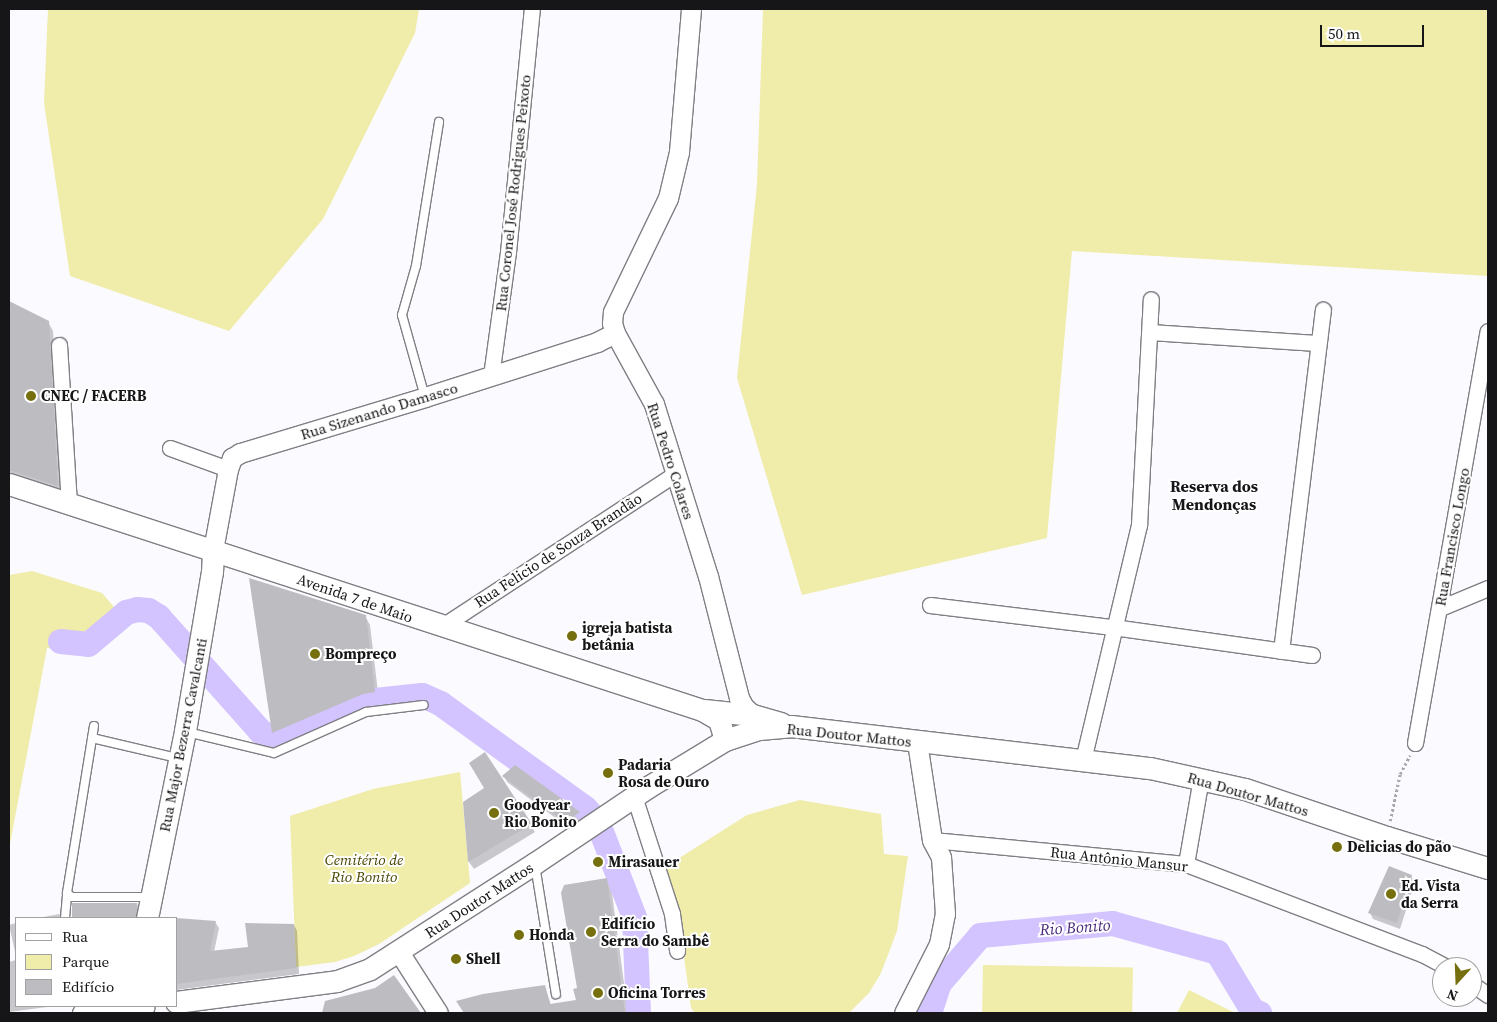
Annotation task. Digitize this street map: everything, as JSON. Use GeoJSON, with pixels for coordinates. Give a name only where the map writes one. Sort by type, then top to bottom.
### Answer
{"type":"FeatureCollection","features":[{"type":"Feature","properties":{"kind":"main road","name":"Avenida 7 de Maio"},"geometry":{"type":"LineString","coordinates":[[9,484],[702,710],[753,715],[791,726]]}},
{"type":"Feature","properties":{"kind":"main road","name":"Rua Major Bezerra Cavalcanti"},"geometry":{"type":"LineString","coordinates":[[147,917],[180,759],[212,572],[214,550]]}},
{"type":"Feature","properties":{"kind":"main road","name":"Avenida 7 de Maio"},"geometry":{"type":"LineString","coordinates":[[702,710],[719,720],[725,740]]}},
{"type":"Feature","properties":{"kind":"main road","name":"Rua Doutor Mattos"},"geometry":{"type":"LineString","coordinates":[[178,1002],[337,982],[370,969],[535,863],[634,796],[725,740],[759,729],[791,726],[1150,768],[1245,789],[1387,837],[1488,868]]}},
{"type":"Feature","properties":{"kind":"main road"},"geometry":{"type":"LineString","coordinates":[[84,1013],[133,1008]]}},
{"type":"Feature","properties":{"kind":"street","name":"Rua Coronel José Rodrigues Peixoto"},"geometry":{"type":"LineString","coordinates":[[491,376],[508,252],[532,9]]}},
{"type":"Feature","properties":{"kind":"street","name":"Rua Pedro Colares"},"geometry":{"type":"LineString","coordinates":[[691,9],[679,152],[668,198],[613,312],[615,333],[654,404],[708,576],[739,698],[744,707],[753,715]]}},
{"type":"Feature","properties":{"kind":"street"},"geometry":{"type":"LineString","coordinates":[[1083,760],[1113,627],[1139,525],[1151,299]]}},
{"type":"Feature","properties":{"kind":"street"},"geometry":{"type":"LineString","coordinates":[[1280,651],[1317,343],[1323,310]]}},
{"type":"Feature","properties":{"kind":"street","name":"Rua Francisco Longo"},"geometry":{"type":"LineString","coordinates":[[1415,743],[1488,331]]}},
{"type":"Feature","properties":{"kind":"street"},"geometry":{"type":"LineString","coordinates":[[1150,332],[1317,343]]}},
{"type":"Feature","properties":{"kind":"street","name":"Rua Sizenando Damasco"},"geometry":{"type":"LineString","coordinates":[[228,469],[232,458],[240,453],[491,376],[596,342],[615,333]]}},
{"type":"Feature","properties":{"kind":"street"},"geometry":{"type":"LineString","coordinates":[[59,345],[70,504]]}},
{"type":"Feature","properties":{"kind":"street"},"geometry":{"type":"LineString","coordinates":[[170,448],[228,469],[214,550]]}},
{"type":"Feature","properties":{"kind":"street","name":"Rua Felicio de Souza Brandão"},"geometry":{"type":"LineString","coordinates":[[441,626],[676,472]]}},
{"type":"Feature","properties":{"kind":"street"},"geometry":{"type":"LineString","coordinates":[[1440,608],[1488,588]]}},
{"type":"Feature","properties":{"kind":"street"},"geometry":{"type":"LineString","coordinates":[[930,605],[1113,627],[1312,655]]}},
{"type":"Feature","properties":{"kind":"street"},"geometry":{"type":"LineString","coordinates":[[904,1013],[939,944],[945,914],[941,857],[932,840],[917,742]]}},
{"type":"Feature","properties":{"kind":"street"},"geometry":{"type":"LineString","coordinates":[[1186,864],[1201,778]]}},
{"type":"Feature","properties":{"kind":"street"},"geometry":{"type":"LineString","coordinates":[[634,796],[672,914],[676,951]]}},
{"type":"Feature","properties":{"kind":"street","name":"Rua Antônio Mansur"},"geometry":{"type":"LineString","coordinates":[[932,840],[1186,864],[1432,959]]}},
{"type":"Feature","properties":{"kind":"street"},"geometry":{"type":"LineString","coordinates":[[399,952],[438,1013]]}},
{"type":"Feature","properties":{"kind":"lane"},"geometry":{"type":"LineString","coordinates":[[425,397],[402,315],[416,266],[439,122]]}},
{"type":"Feature","properties":{"kind":"lane"},"geometry":{"type":"LineString","coordinates":[[185,731],[274,752],[366,712],[424,705]]}},
{"type":"Feature","properties":{"kind":"lane"},"geometry":{"type":"LineString","coordinates":[[65,917],[67,893],[94,726]]}},
{"type":"Feature","properties":{"kind":"lane"},"geometry":{"type":"LineString","coordinates":[[92,738],[180,759]]}},
{"type":"Feature","properties":{"kind":"lane"},"geometry":{"type":"LineString","coordinates":[[535,863],[556,994]]}},
{"type":"Feature","properties":{"kind":"lane"},"geometry":{"type":"LineString","coordinates":[[67,893],[72,897],[151,897]]}},
{"type":"Feature","properties":{"kind":"path"},"geometry":{"type":"LineString","coordinates":[[1387,837],[1400,774],[1415,743]]}},
{"type":"Feature","properties":{"kind":"green space"},"geometry":{"type":"Polygon","coordinates":[[[48,9],[419,9],[415,33],[323,219],[229,331],[70,276],[44,103],[48,9]]]}},
{"type":"Feature","properties":{"kind":"green space"},"geometry":{"type":"Polygon","coordinates":[[[763,9],[1488,9],[1488,276],[1072,251],[1047,538],[802,595],[737,378],[757,184],[763,9]]]}},
{"type":"Feature","properties":{"kind":"green space"},"geometry":{"type":"Polygon","coordinates":[[[32,571],[102,593],[126,621],[90,650],[47,648],[9,849],[9,575],[32,571]]]}},
{"type":"Feature","properties":{"kind":"green space","name":"Cemitério de Rio Bonito"},"geometry":{"type":"Polygon","coordinates":[[[460,772],[470,883],[379,944],[354,956],[335,962],[296,967],[290,816],[373,789],[460,772]]]}},
{"type":"Feature","properties":{"kind":"green space"},"geometry":{"type":"Polygon","coordinates":[[[800,800],[881,814],[884,854],[908,856],[897,931],[881,973],[869,993],[849,1013],[695,1013],[691,1008],[678,913],[662,869],[747,815],[800,800]]]}},
{"type":"Feature","properties":{"kind":"green space"},"geometry":{"type":"Polygon","coordinates":[[[983,965],[1133,968],[1132,1013],[982,1013],[983,965]]]}},
{"type":"Feature","properties":{"kind":"green space"},"geometry":{"type":"Polygon","coordinates":[[[1189,990],[1235,1013],[1177,1013],[1189,990]]]}},
{"type":"Feature","properties":{"kind":"building","name":"CNEC / FACERB"},"geometry":{"type":"Polygon","coordinates":[[[9,301],[49,321],[58,486],[9,470],[9,301]]]}},
{"type":"Feature","properties":{"kind":"building","name":"Bompreço"},"geometry":{"type":"Polygon","coordinates":[[[249,578],[366,615],[375,692],[363,694],[272,733],[249,578]]]}},
{"type":"Feature","properties":{"kind":"building","name":"Goodyear Rio Bonito"},"geometry":{"type":"Polygon","coordinates":[[[485,752],[532,824],[468,862],[463,802],[484,788],[469,763],[485,752]]]}},
{"type":"Feature","properties":{"kind":"building"},"geometry":{"type":"Polygon","coordinates":[[[515,765],[580,812],[565,822],[502,776],[515,765]]]}},
{"type":"Feature","properties":{"kind":"building","name":"Ed. Vista da Serra"},"geometry":{"type":"Polygon","coordinates":[[[1389,866],[1412,875],[1397,923],[1368,913],[1389,866]]]}},
{"type":"Feature","properties":{"kind":"building"},"geometry":{"type":"Polygon","coordinates":[[[607,878],[625,1013],[464,1013],[456,1001],[483,994],[545,985],[550,1004],[576,1000],[573,989],[577,988],[561,893],[564,885],[607,878]]]}},
{"type":"Feature","properties":{"kind":"building"},"geometry":{"type":"Polygon","coordinates":[[[72,903],[137,903],[137,917],[72,917],[72,903]]]}},
{"type":"Feature","properties":{"kind":"building"},"geometry":{"type":"Polygon","coordinates":[[[178,918],[216,921],[210,951],[248,947],[245,923],[294,924],[296,968],[178,984],[178,918]]]}},
{"type":"Feature","properties":{"kind":"building"},"geometry":{"type":"Polygon","coordinates":[[[394,975],[421,1013],[322,1013],[325,1001],[375,988],[394,975]]]}},
{"type":"Feature","properties":{"kind":"waterway"},"geometry":{"type":"LineString","coordinates":[[60,641],[88,644],[126,612],[137,609],[148,610],[158,616],[260,731],[267,735],[276,735],[365,701],[422,695],[440,703],[585,808],[597,821],[634,917],[638,1013]]}},
{"type":"Feature","properties":{"kind":"waterway","name":"Rio Bonito"},"geometry":{"type":"LineString","coordinates":[[929,1013],[939,983],[980,935],[1112,923],[1217,952],[1252,1010],[1259,1013]]}},
{"type":"Feature","properties":{"kind":"place","name":"CNEC / FACERB"},"geometry":{"type":"Point","coordinates":[31,396]}},
{"type":"Feature","properties":{"kind":"place","name":"igreja batista betânia"},"geometry":{"type":"Point","coordinates":[572,636]}},
{"type":"Feature","properties":{"kind":"place","name":"Bompreço"},"geometry":{"type":"Point","coordinates":[315,654]}},
{"type":"Feature","properties":{"kind":"place","name":"Padaria Rosa de Ouro"},"geometry":{"type":"Point","coordinates":[608,773]}},
{"type":"Feature","properties":{"kind":"place","name":"Goodyear Rio Bonito"},"geometry":{"type":"Point","coordinates":[494,813]}},
{"type":"Feature","properties":{"kind":"place","name":"Delicias do pão"},"geometry":{"type":"Point","coordinates":[1337,847]}},
{"type":"Feature","properties":{"kind":"place","name":"Mirasauer"},"geometry":{"type":"Point","coordinates":[598,862]}},
{"type":"Feature","properties":{"kind":"place","name":"Ed. Vista da Serra"},"geometry":{"type":"Point","coordinates":[1391,894]}},
{"type":"Feature","properties":{"kind":"place","name":"Edifício Serra do Sambê"},"geometry":{"type":"Point","coordinates":[591,932]}},
{"type":"Feature","properties":{"kind":"place","name":"Honda"},"geometry":{"type":"Point","coordinates":[519,935]}},
{"type":"Feature","properties":{"kind":"place","name":"Shell"},"geometry":{"type":"Point","coordinates":[456,959]}},
{"type":"Feature","properties":{"kind":"place","name":"Oficina Torres"},"geometry":{"type":"Point","coordinates":[598,993]}},
{"type":"Feature","properties":{"kind":"district","name":"Reserva dos Mendonças"},"geometry":{"type":"Point","coordinates":[1214,495]}}]}
